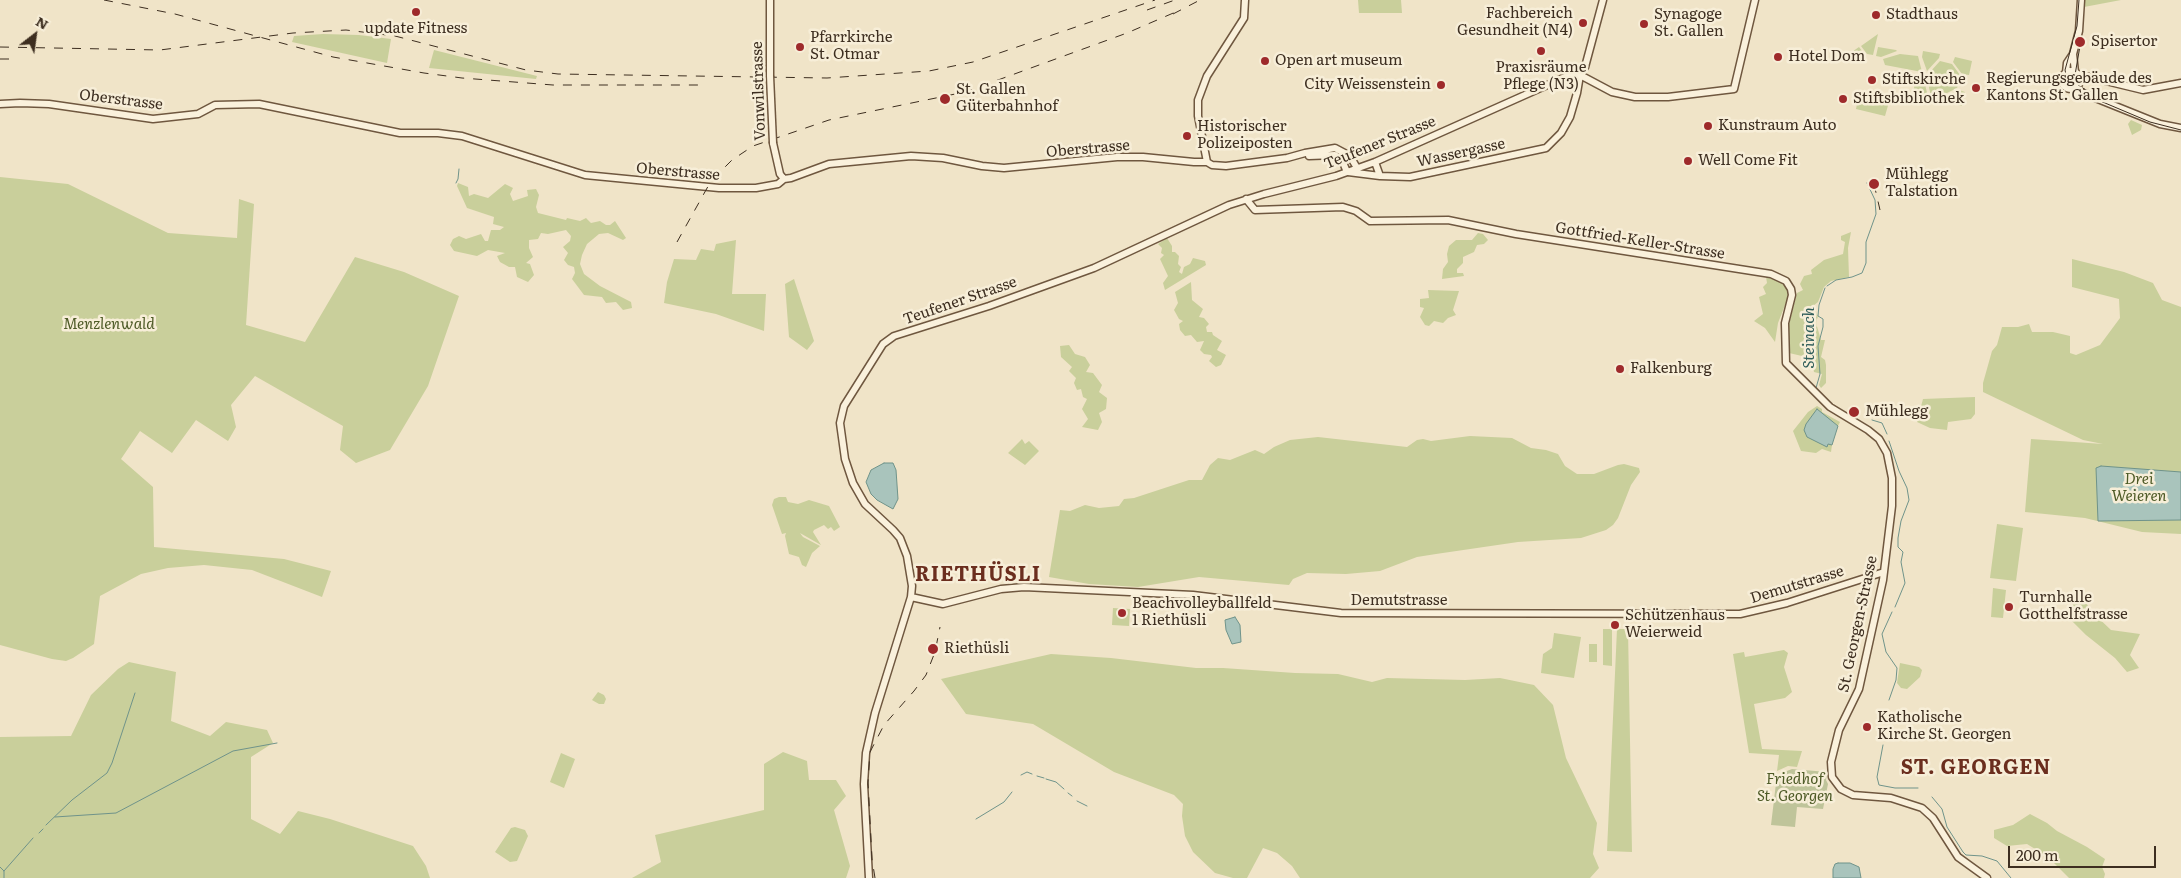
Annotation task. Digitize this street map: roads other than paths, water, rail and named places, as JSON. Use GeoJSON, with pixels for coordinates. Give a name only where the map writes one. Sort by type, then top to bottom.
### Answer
{"type":"FeatureCollection","features":[{"type":"Feature","properties":{"kind":"street","name":"Vonwilstrasse"},"geometry":{"type":"LineString","coordinates":[[770,0],[772,143],[780,174],[784,179]]}},
{"type":"Feature","properties":{"kind":"street"},"geometry":{"type":"LineString","coordinates":[[1208,162],[1198,116],[1198,100],[1207,76],[1244,18],[1245,0],[1251,0]]}},
{"type":"Feature","properties":{"kind":"street"},"geometry":{"type":"LineString","coordinates":[[1603,0],[1585,67],[1580,75],[1605,89],[1634,97],[1668,97],[1734,89],[1755,0]]}},
{"type":"Feature","properties":{"kind":"street"},"geometry":{"type":"LineString","coordinates":[[2081,0],[2079,31],[2073,54],[2077,85],[2091,95],[2151,121],[2181,128]]}},
{"type":"Feature","properties":{"kind":"street"},"geometry":{"type":"LineString","coordinates":[[2073,54],[2069,58],[2066,73],[2062,78],[2063,84],[2068,89],[2098,80]]}},
{"type":"Feature","properties":{"kind":"street"},"geometry":{"type":"LineString","coordinates":[[2066,73],[2076,73],[2143,90],[2181,83]]}},
{"type":"Feature","properties":{"kind":"street","name":"Teufener Strasse"},"geometry":{"type":"LineString","coordinates":[[870,878],[864,784],[866,753],[875,713],[911,596],[912,584],[903,544],[893,530],[865,504],[856,489],[846,465],[840,427],[842,409],[882,344],[894,336],[989,306],[1094,268],[1211,212],[1246,199],[1347,172],[1375,162],[1572,74],[1580,75]]}},
{"type":"Feature","properties":{"kind":"street","name":"Wassergasse"},"geometry":{"type":"LineString","coordinates":[[1347,172],[1380,176],[1410,176],[1546,148],[1562,133],[1570,117],[1578,93],[1580,75]]}},
{"type":"Feature","properties":{"kind":"street","name":"Oberstrasse"},"geometry":{"type":"LineString","coordinates":[[0,104],[31,103],[58,105],[140,118],[168,119],[198,114],[215,105],[259,104],[400,132],[462,136],[563,169],[595,176],[731,188],[756,188],[778,184],[784,179],[836,163],[911,156],[943,158],[1004,168],[1123,157],[1208,162],[1212,165],[1231,166],[1335,148],[1350,156],[1357,168]]}},
{"type":"Feature","properties":{"kind":"street","name":"Oberstrasse"},"geometry":{"type":"LineString","coordinates":[[1298,155],[1335,155],[1342,160],[1347,172]]}},
{"type":"Feature","properties":{"kind":"street"},"geometry":{"type":"LineString","coordinates":[[1375,162],[1380,176]]}},
{"type":"Feature","properties":{"kind":"street","name":"Gottfried-Keller-Strasse"},"geometry":{"type":"LineString","coordinates":[[1246,199],[1255,210],[1343,207],[1358,213],[1370,221],[1448,220],[1516,234],[1779,276],[1788,283],[1792,293],[1785,323],[1786,363],[1820,399]]}},
{"type":"Feature","properties":{"kind":"street","name":"St. Georgen-Strasse"},"geometry":{"type":"LineString","coordinates":[[1820,399],[1872,432],[1879,439],[1887,453],[1893,493],[1884,572],[1859,690],[1842,721],[1831,767],[1832,777],[1838,787],[1849,794],[1891,798],[1922,808],[1933,818],[1958,857],[1986,878]]}},
{"type":"Feature","properties":{"kind":"street","name":"Demutstrasse"},"geometry":{"type":"LineString","coordinates":[[911,596],[943,604],[1001,589],[1024,587],[1192,595],[1341,613],[1736,614],[1749,613],[1787,603],[1884,572]]}},
{"type":"Feature","properties":{"kind":"water"},"geometry":{"type":"Polygon","coordinates":[[[1817,409],[1838,426],[1832,445],[1828,444],[1827,447],[1807,437],[1804,430],[1817,409]]]}},
{"type":"Feature","properties":{"kind":"water"},"geometry":{"type":"Polygon","coordinates":[[[884,463],[893,463],[896,470],[898,499],[893,509],[877,500],[871,494],[866,482],[871,470],[884,463]]]}},
{"type":"Feature","properties":{"kind":"water"},"geometry":{"type":"Polygon","coordinates":[[[2101,466],[2181,472],[2181,520],[2098,521],[2096,468],[2101,466]]]}},
{"type":"Feature","properties":{"kind":"water"},"geometry":{"type":"Polygon","coordinates":[[[1235,617],[1240,625],[1241,642],[1232,644],[1226,630],[1225,620],[1235,617]]]}},
{"type":"Feature","properties":{"kind":"water"},"geometry":{"type":"Polygon","coordinates":[[[1850,863],[1859,867],[1861,878],[1833,878],[1833,869],[1835,864],[1850,863]]]}},
{"type":"Feature","properties":{"kind":"waterway"},"geometry":{"type":"LineString","coordinates":[[456,183],[459,169]]}},
{"type":"Feature","properties":{"kind":"waterway","name":"Steinach"},"geometry":{"type":"LineString","coordinates":[[1827,286],[1836,280],[1862,273],[1866,263],[1866,242],[1876,214],[1875,200],[1867,183]]}},
{"type":"Feature","properties":{"kind":"waterway","name":"Steinach"},"geometry":{"type":"LineString","coordinates":[[1816,388],[1820,374],[1818,346],[1823,327],[1823,319],[1818,316],[1819,305],[1825,288]]}},
{"type":"Feature","properties":{"kind":"waterway","name":"Steinach"},"geometry":{"type":"LineString","coordinates":[[1872,420],[1882,423],[1887,434]]}},
{"type":"Feature","properties":{"kind":"waterway","name":"Steinach"},"geometry":{"type":"LineString","coordinates":[[1889,441],[1907,488],[1909,500],[1901,521],[1898,538],[1898,547],[1903,552],[1901,562],[1905,583],[1895,607]]}},
{"type":"Feature","properties":{"kind":"waterway","name":"Steinach"},"geometry":{"type":"LineString","coordinates":[[1889,700],[1896,680],[1897,668],[1886,652],[1882,634],[1892,612]]}},
{"type":"Feature","properties":{"kind":"waterway"},"geometry":{"type":"LineString","coordinates":[[46,825],[72,800],[107,773],[135,693]]}},
{"type":"Feature","properties":{"kind":"waterway"},"geometry":{"type":"LineString","coordinates":[[55,817],[116,813],[233,751],[277,743]]}},
{"type":"Feature","properties":{"kind":"waterway","name":"Steinach"},"geometry":{"type":"LineString","coordinates":[[1883,745],[1877,777],[1879,785],[1895,788],[1918,788]]}},
{"type":"Feature","properties":{"kind":"waterway"},"geometry":{"type":"LineString","coordinates":[[1021,775],[1027,772],[1032,774]]}},
{"type":"Feature","properties":{"kind":"waterway"},"geometry":{"type":"LineString","coordinates":[[1037,776],[1044,778]]}},
{"type":"Feature","properties":{"kind":"waterway"},"geometry":{"type":"LineString","coordinates":[[1046,779],[1056,782],[1064,789]]}},
{"type":"Feature","properties":{"kind":"waterway"},"geometry":{"type":"LineString","coordinates":[[976,819],[1004,802],[1012,792]]}},
{"type":"Feature","properties":{"kind":"waterway"},"geometry":{"type":"LineString","coordinates":[[1068,793],[1072,796]]}},
{"type":"Feature","properties":{"kind":"waterway","name":"Steinach"},"geometry":{"type":"LineString","coordinates":[[1932,797],[1942,809],[1947,827],[1963,852],[1966,855],[1982,856],[1997,861],[2011,878]]}},
{"type":"Feature","properties":{"kind":"waterway"},"geometry":{"type":"LineString","coordinates":[[1077,801],[1087,806]]}},
{"type":"Feature","properties":{"kind":"waterway"},"geometry":{"type":"LineString","coordinates":[[39,833],[43,829]]}},
{"type":"Feature","properties":{"kind":"waterway"},"geometry":{"type":"LineString","coordinates":[[4,871],[33,838]]}},
{"type":"Feature","properties":{"kind":"waterway"},"geometry":{"type":"LineString","coordinates":[[0,867],[4,871],[4,878]]}},
{"type":"Feature","properties":{"kind":"tram line"},"geometry":{"type":"LineString","coordinates":[[2079,0],[2077,26],[2065,70],[2070,86],[2079,92],[2150,122],[2181,130]]}},
{"type":"Feature","properties":{"kind":"tram line"},"geometry":{"type":"LineString","coordinates":[[2081,40],[2075,75],[2078,85],[2086,90]]}},
{"type":"Feature","properties":{"kind":"railway"},"geometry":{"type":"LineString","coordinates":[[104,0],[175,14],[333,57],[424,73],[553,85],[705,85]]}},
{"type":"Feature","properties":{"kind":"railway"},"geometry":{"type":"LineString","coordinates":[[0,47],[160,50],[293,33],[346,30],[395,36],[526,70],[558,74],[827,78],[929,71],[973,62],[1155,0]]}},
{"type":"Feature","properties":{"kind":"railway"},"geometry":{"type":"LineString","coordinates":[[1147,10],[1175,0]]}},
{"type":"Feature","properties":{"kind":"railway"},"geometry":{"type":"LineString","coordinates":[[1173,14],[1200,0]]}},
{"type":"Feature","properties":{"kind":"railway"},"geometry":{"type":"LineString","coordinates":[[677,242],[711,181],[732,160],[753,146],[829,120],[965,92],[1127,33],[1178,11]]}},
{"type":"Feature","properties":{"kind":"railway"},"geometry":{"type":"LineString","coordinates":[[0,59],[17,59]]}},
{"type":"Feature","properties":{"kind":"railway"},"geometry":{"type":"LineString","coordinates":[[1874,184],[1880,210]]}},
{"type":"Feature","properties":{"kind":"railway"},"geometry":{"type":"LineString","coordinates":[[875,878],[872,859],[868,782],[870,752],[884,725],[926,675],[935,652],[940,627]]}},
{"type":"Feature","properties":{"kind":"place","name":"update Fitness"},"geometry":{"type":"Point","coordinates":[416,12]}},
{"type":"Feature","properties":{"kind":"place","name":"Stadthaus"},"geometry":{"type":"Point","coordinates":[1876,15]}},
{"type":"Feature","properties":{"kind":"place","name":"Fachbereich Gesundheit (N4)"},"geometry":{"type":"Point","coordinates":[1583,23]}},
{"type":"Feature","properties":{"kind":"place","name":"Synagoge St. Gallen"},"geometry":{"type":"Point","coordinates":[1644,24]}},
{"type":"Feature","properties":{"kind":"place","name":"Spisertor"},"geometry":{"type":"Point","coordinates":[2080,42]}},
{"type":"Feature","properties":{"kind":"place","name":"Pfarrkirche St. Otmar"},"geometry":{"type":"Point","coordinates":[800,47]}},
{"type":"Feature","properties":{"kind":"place","name":"Praxisräume Pflege (N3)"},"geometry":{"type":"Point","coordinates":[1541,51]}},
{"type":"Feature","properties":{"kind":"place","name":"Hotel Dom"},"geometry":{"type":"Point","coordinates":[1778,57]}},
{"type":"Feature","properties":{"kind":"place","name":"Open art museum"},"geometry":{"type":"Point","coordinates":[1265,61]}},
{"type":"Feature","properties":{"kind":"place","name":"Stiftskirche"},"geometry":{"type":"Point","coordinates":[1872,80]}},
{"type":"Feature","properties":{"kind":"place","name":"City Weissenstein"},"geometry":{"type":"Point","coordinates":[1441,85]}},
{"type":"Feature","properties":{"kind":"place","name":"Regierungsgebäude des Kantons St. Gallen"},"geometry":{"type":"Point","coordinates":[1976,88]}},
{"type":"Feature","properties":{"kind":"place","name":"St. Gallen Güterbahnhof"},"geometry":{"type":"Point","coordinates":[945,99]}},
{"type":"Feature","properties":{"kind":"place","name":"Stiftsbibliothek"},"geometry":{"type":"Point","coordinates":[1843,99]}},
{"type":"Feature","properties":{"kind":"place","name":"Kunstraum Auto"},"geometry":{"type":"Point","coordinates":[1708,126]}},
{"type":"Feature","properties":{"kind":"place","name":"Historischer Polizeiposten"},"geometry":{"type":"Point","coordinates":[1187,136]}},
{"type":"Feature","properties":{"kind":"place","name":"Well Come Fit"},"geometry":{"type":"Point","coordinates":[1688,161]}},
{"type":"Feature","properties":{"kind":"place","name":"Mühlegg Talstation"},"geometry":{"type":"Point","coordinates":[1874,184]}},
{"type":"Feature","properties":{"kind":"place","name":"Falkenburg"},"geometry":{"type":"Point","coordinates":[1620,369]}},
{"type":"Feature","properties":{"kind":"place","name":"Mühlegg"},"geometry":{"type":"Point","coordinates":[1854,412]}},
{"type":"Feature","properties":{"kind":"place","name":"Turnhalle Gotthelfstrasse"},"geometry":{"type":"Point","coordinates":[2009,607]}},
{"type":"Feature","properties":{"kind":"place","name":"Beachvolleyballfeld 1 Riethüsli"},"geometry":{"type":"Point","coordinates":[1122,613]}},
{"type":"Feature","properties":{"kind":"place","name":"Schützenhaus Weierweid"},"geometry":{"type":"Point","coordinates":[1615,625]}},
{"type":"Feature","properties":{"kind":"place","name":"Riethüsli"},"geometry":{"type":"Point","coordinates":[933,649]}},
{"type":"Feature","properties":{"kind":"place","name":"Katholische Kirche St. Georgen"},"geometry":{"type":"Point","coordinates":[1867,727]}},
{"type":"Feature","properties":{"kind":"district","name":"RIETHÜSLI"},"geometry":{"type":"Point","coordinates":[978,575]}},
{"type":"Feature","properties":{"kind":"district","name":"ST. GEORGEN"},"geometry":{"type":"Point","coordinates":[1976,768]}},
{"type":"Feature","properties":{"kind":"park label","name":"Menzlenwald"},"geometry":{"type":"Point","coordinates":[109,325]}},
{"type":"Feature","properties":{"kind":"park label","name":"Drei Weieren"},"geometry":{"type":"Point","coordinates":[2139,488]}},
{"type":"Feature","properties":{"kind":"park label","name":"Friedhof St. Georgen"},"geometry":{"type":"Point","coordinates":[1795,788]}}]}
